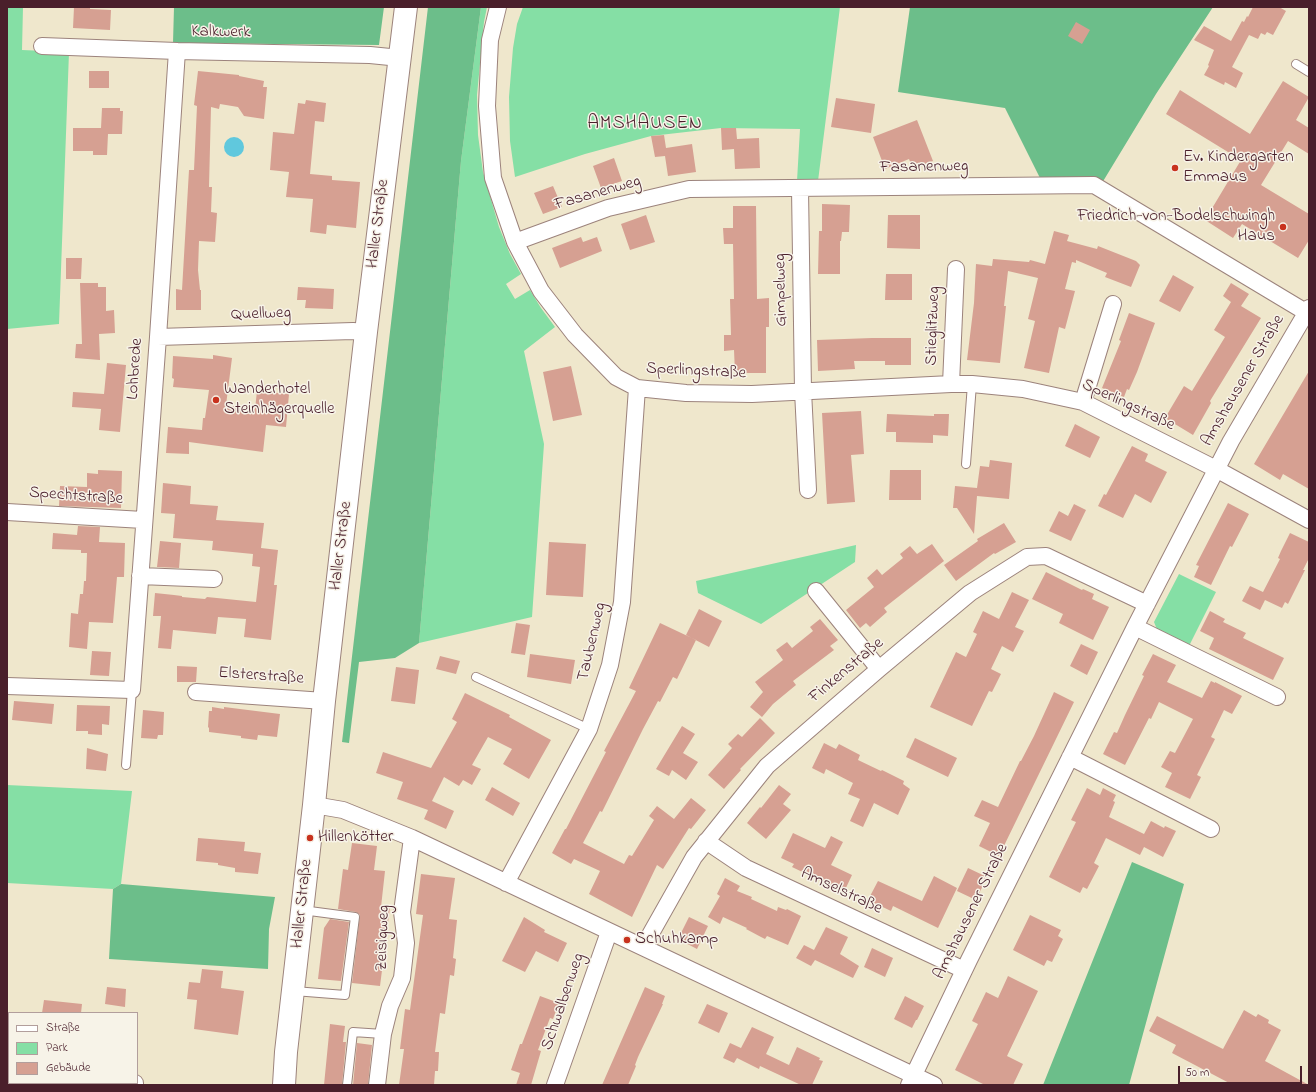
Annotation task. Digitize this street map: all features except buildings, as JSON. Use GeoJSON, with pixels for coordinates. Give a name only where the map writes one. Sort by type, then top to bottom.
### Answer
{"type":"FeatureCollection","features":[{"type":"Feature","properties":{"kind":"main road","name":"Haller Straße"},"geometry":{"type":"LineString","coordinates":[[284,1085],[286,1052],[314,805],[324,701],[366,332],[406,7]]}},
{"type":"Feature","properties":{"kind":"street","name":"Sperlingstraße"},"geometry":{"type":"LineString","coordinates":[[498,7],[490,40],[487,106],[494,178],[515,242],[541,291],[575,335],[616,377],[638,388],[737,394],[951,384],[972,384],[1023,389],[1082,402],[1216,469]]}},
{"type":"Feature","properties":{"kind":"street","name":"Kalkwerk"},"geometry":{"type":"LineString","coordinates":[[42,46],[177,51],[370,55],[400,58]]}},
{"type":"Feature","properties":{"kind":"street","name":"Lohbrede"},"geometry":{"type":"LineString","coordinates":[[132,690],[177,51]]}},
{"type":"Feature","properties":{"kind":"street","name":"Fasanenweg"},"geometry":{"type":"LineString","coordinates":[[515,242],[608,208],[689,189],[1094,185],[1308,312]]}},
{"type":"Feature","properties":{"kind":"street","name":"Gimpelweg"},"geometry":{"type":"LineString","coordinates":[[800,189],[803,391]]}},
{"type":"Feature","properties":{"kind":"street","name":"Stieglitzweg"},"geometry":{"type":"LineString","coordinates":[[951,384],[956,269]]}},
{"type":"Feature","properties":{"kind":"street"},"geometry":{"type":"LineString","coordinates":[[1082,402],[1113,304]]}},
{"type":"Feature","properties":{"kind":"street","name":"Amshausener Straße"},"geometry":{"type":"LineString","coordinates":[[911,1080],[1070,757],[1216,469],[1231,440],[1308,312]]}},
{"type":"Feature","properties":{"kind":"street","name":"Quellweg"},"geometry":{"type":"LineString","coordinates":[[158,337],[353,331],[366,332]]}},
{"type":"Feature","properties":{"kind":"street","name":"Taubenweg"},"geometry":{"type":"LineString","coordinates":[[506,883],[589,729],[610,665],[622,602],[638,388]]}},
{"type":"Feature","properties":{"kind":"street"},"geometry":{"type":"LineString","coordinates":[[803,391],[808,490]]}},
{"type":"Feature","properties":{"kind":"street","name":"Amshausener Straße"},"geometry":{"type":"LineString","coordinates":[[1216,469],[1309,520]]}},
{"type":"Feature","properties":{"kind":"street","name":"Spechtstraße"},"geometry":{"type":"LineString","coordinates":[[7,512],[143,520]]}},
{"type":"Feature","properties":{"kind":"street","name":"Finkenstraße"},"geometry":{"type":"LineString","coordinates":[[645,948],[650,935],[694,856],[767,766],[970,593],[1027,557],[1046,556],[1147,604]]}},
{"type":"Feature","properties":{"kind":"street"},"geometry":{"type":"LineString","coordinates":[[140,576],[214,579]]}},
{"type":"Feature","properties":{"kind":"street"},"geometry":{"type":"LineString","coordinates":[[816,591],[879,669]]}},
{"type":"Feature","properties":{"kind":"street"},"geometry":{"type":"LineString","coordinates":[[1135,627],[1277,697]]}},
{"type":"Feature","properties":{"kind":"street"},"geometry":{"type":"LineString","coordinates":[[7,686],[132,690]]}},
{"type":"Feature","properties":{"kind":"street","name":"Elsterstraße"},"geometry":{"type":"LineString","coordinates":[[196,692],[324,701]]}},
{"type":"Feature","properties":{"kind":"street"},"geometry":{"type":"LineString","coordinates":[[1070,757],[1211,829]]}},
{"type":"Feature","properties":{"kind":"street"},"geometry":{"type":"LineString","coordinates":[[314,805],[343,810],[412,838],[645,948],[911,1080],[934,1085]]}},
{"type":"Feature","properties":{"kind":"street","name":"Zeisigweg"},"geometry":{"type":"LineString","coordinates":[[377,1085],[384,1034],[390,1006],[402,978],[406,943],[402,912],[412,838]]}},
{"type":"Feature","properties":{"kind":"street","name":"Amselstraße"},"geometry":{"type":"LineString","coordinates":[[706,841],[746,868],[964,970]]}},
{"type":"Feature","properties":{"kind":"street","name":"Schwalbenweg"},"geometry":{"type":"LineString","coordinates":[[556,1085],[609,932]]}},
{"type":"Feature","properties":{"kind":"lane"},"geometry":{"type":"LineString","coordinates":[[1296,64],[1309,72]]}},
{"type":"Feature","properties":{"kind":"lane"},"geometry":{"type":"LineString","coordinates":[[966,464],[972,384]]}},
{"type":"Feature","properties":{"kind":"lane"},"geometry":{"type":"LineString","coordinates":[[476,677],[589,729]]}},
{"type":"Feature","properties":{"kind":"lane"},"geometry":{"type":"LineString","coordinates":[[126,765],[132,690]]}},
{"type":"Feature","properties":{"kind":"lane"},"geometry":{"type":"LineString","coordinates":[[293,990],[345,996],[355,917],[302,910]]}},
{"type":"Feature","properties":{"kind":"lane"},"geometry":{"type":"LineString","coordinates":[[347,1085],[353,1032],[384,1034]]}},
{"type":"Feature","properties":{"kind":"green space"},"geometry":{"type":"Polygon","coordinates":[[[7,7],[23,7],[22,50],[69,52],[59,324],[7,329],[7,7]]]}},
{"type":"Feature","properties":{"kind":"green space"},"geometry":{"type":"Polygon","coordinates":[[[174,7],[384,7],[379,45],[173,43],[174,7]]]}},
{"type":"Feature","properties":{"kind":"green space"},"geometry":{"type":"Polygon","coordinates":[[[428,7],[481,7],[461,161],[419,643],[395,658],[359,662],[349,743],[342,742],[428,7]]]}},
{"type":"Feature","properties":{"kind":"green space"},"geometry":{"type":"Polygon","coordinates":[[[481,7],[487,7],[484,22],[477,95],[478,135],[483,172],[499,227],[510,254],[521,274],[506,284],[515,299],[530,290],[555,327],[524,351],[544,444],[532,617],[419,643],[461,161],[481,7]]]}},
{"type":"Feature","properties":{"kind":"green space"},"geometry":{"type":"Polygon","coordinates":[[[523,7],[840,7],[818,181],[797,181],[800,129],[721,128],[651,136],[585,154],[515,177],[510,141],[509,97],[513,48],[517,24],[523,7]]]}},
{"type":"Feature","properties":{"kind":"green space"},"geometry":{"type":"Polygon","coordinates":[[[910,7],[1213,7],[1156,94],[1102,183],[1040,178],[1005,108],[898,92],[910,7]]]}},
{"type":"Feature","properties":{"kind":"green space"},"geometry":{"type":"Polygon","coordinates":[[[856,545],[855,562],[761,624],[698,593],[696,581],[856,545]]]}},
{"type":"Feature","properties":{"kind":"green space"},"geometry":{"type":"Polygon","coordinates":[[[1179,574],[1216,592],[1189,646],[1158,632],[1154,622],[1179,574]]]}},
{"type":"Feature","properties":{"kind":"green space"},"geometry":{"type":"Polygon","coordinates":[[[7,785],[132,791],[121,884],[113,889],[7,883],[7,785]]]}},
{"type":"Feature","properties":{"kind":"green space"},"geometry":{"type":"Polygon","coordinates":[[[1132,862],[1184,884],[1129,1085],[1043,1085],[1132,862]]]}},
{"type":"Feature","properties":{"kind":"green space"},"geometry":{"type":"Polygon","coordinates":[[[121,884],[275,897],[269,929],[268,969],[109,959],[113,889],[121,884]]]}},
{"type":"Feature","properties":{"kind":"water"},"geometry":{"type":"Polygon","coordinates":[[[234,137],[241,140],[244,147],[241,154],[234,157],[227,154],[224,147],[227,140],[234,137]]]}},
{"type":"Feature","properties":{"kind":"place","name":"Ev. Kindergarten Emmaus"},"geometry":{"type":"Point","coordinates":[1175,168]}},
{"type":"Feature","properties":{"kind":"place","name":"Friedrich-von-Bodelschwingh Haus"},"geometry":{"type":"Point","coordinates":[1283,227]}},
{"type":"Feature","properties":{"kind":"place","name":"Wanderhotel Steinhägerquelle"},"geometry":{"type":"Point","coordinates":[216,400]}},
{"type":"Feature","properties":{"kind":"place","name":"Hillenkötter"},"geometry":{"type":"Point","coordinates":[310,838]}},
{"type":"Feature","properties":{"kind":"place","name":"Schuhkamp"},"geometry":{"type":"Point","coordinates":[627,940]}},
{"type":"Feature","properties":{"kind":"district","name":"AMSHAUSEN"},"geometry":{"type":"Point","coordinates":[645,125]}}]}
